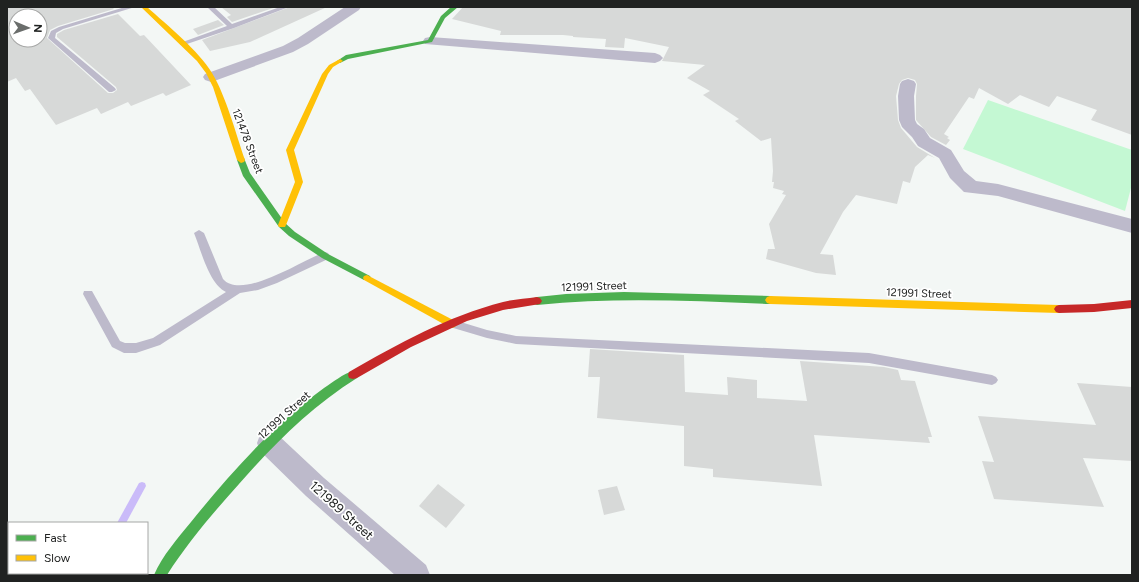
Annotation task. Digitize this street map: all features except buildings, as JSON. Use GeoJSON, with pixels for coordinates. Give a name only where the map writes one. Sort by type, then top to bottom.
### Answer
{"type":"FeatureCollection","features":[{"type":"Feature","properties":{"kind":"street","name":"121478 Street"},"geometry":{"type":"LineString","coordinates":[[144,7],[199,60],[211,77],[246,174],[282,225],[292,234],[325,256],[452,324]]}},
{"type":"Feature","properties":{"kind":"street"},"geometry":{"type":"LineString","coordinates":[[211,77],[288,49],[308,38],[354,7]]}},
{"type":"Feature","properties":{"kind":"street"},"geometry":{"type":"LineString","coordinates":[[430,40],[443,17],[455,7]]}},
{"type":"Feature","properties":{"kind":"street"},"geometry":{"type":"LineString","coordinates":[[282,225],[299,182],[290,150],[325,74],[331,66],[346,57],[423,43],[430,40],[655,58]]}},
{"type":"Feature","properties":{"kind":"street"},"geometry":{"type":"LineString","coordinates":[[908,84],[906,96],[907,120],[910,127],[918,133],[924,142],[945,154],[952,164],[956,174],[971,187],[998,190],[1132,226]]}},
{"type":"Feature","properties":{"kind":"street","name":"121991 Street"},"geometry":{"type":"LineString","coordinates":[[160,575],[171,557],[206,511],[269,443],[300,413],[342,381],[393,351],[452,324],[504,306],[569,297],[611,296],[1036,309],[1094,308],[1132,304]]}},
{"type":"Feature","properties":{"kind":"street","name":"121989 Street"},"geometry":{"type":"LineString","coordinates":[[269,443],[315,487],[413,574]]}},
{"type":"Feature","properties":{"kind":"lane"},"geometry":{"type":"LineString","coordinates":[[112,90],[51,38],[53,32],[61,28],[132,7]]}},
{"type":"Feature","properties":{"kind":"lane"},"geometry":{"type":"LineString","coordinates":[[210,7],[232,26]]}},
{"type":"Feature","properties":{"kind":"lane"},"geometry":{"type":"LineString","coordinates":[[182,44],[286,7]]}},
{"type":"Feature","properties":{"kind":"lane"},"geometry":{"type":"LineString","coordinates":[[199,233],[222,285],[228,289],[237,290],[260,286],[325,256]]}},
{"type":"Feature","properties":{"kind":"lane"},"geometry":{"type":"LineString","coordinates":[[88,294],[116,344],[124,348],[136,348],[156,342],[237,290]]}},
{"type":"Feature","properties":{"kind":"lane"},"geometry":{"type":"LineString","coordinates":[[452,324],[487,334],[516,340],[869,358],[888,360],[992,380]]}},
{"type":"Feature","properties":{"kind":"green space"},"geometry":{"type":"Polygon","coordinates":[[[988,100],[1132,150],[1132,184],[1125,211],[963,149],[988,100]]]}},
{"type":"Feature","properties":{"kind":"waterway"},"geometry":{"type":"LineString","coordinates":[[122,522],[142,486]]}},
{"type":"Feature","properties":{"kind":"traffic: fast"},"geometry":{"type":"LineString","coordinates":[[340,61],[346,57],[430,41],[443,17],[455,7]]}},
{"type":"Feature","properties":{"kind":"traffic: fast"},"geometry":{"type":"LineString","coordinates":[[241,160],[246,174],[282,225],[292,234],[325,256],[367,278]]}},
{"type":"Feature","properties":{"kind":"traffic: fast"},"geometry":{"type":"LineString","coordinates":[[537,301],[595,296],[770,300]]}},
{"type":"Feature","properties":{"kind":"traffic: fast"},"geometry":{"type":"LineString","coordinates":[[160,575],[178,547],[199,521],[268,444],[322,395],[353,375]]}},
{"type":"Feature","properties":{"kind":"traffic: slow"},"geometry":{"type":"LineString","coordinates":[[144,7],[199,60],[209,73],[216,87],[241,160]]}},
{"type":"Feature","properties":{"kind":"traffic: slow"},"geometry":{"type":"LineString","coordinates":[[282,225],[299,182],[290,150],[325,74],[331,66],[340,61]]}},
{"type":"Feature","properties":{"kind":"traffic: slow"},"geometry":{"type":"LineString","coordinates":[[367,278],[452,324]]}},
{"type":"Feature","properties":{"kind":"traffic: slow"},"geometry":{"type":"LineString","coordinates":[[770,300],[1059,309]]}},
{"type":"Feature","properties":{"kind":"traffic: jam"},"geometry":{"type":"LineString","coordinates":[[353,375],[426,335],[464,319],[511,304],[537,301]]}},
{"type":"Feature","properties":{"kind":"traffic: jam"},"geometry":{"type":"LineString","coordinates":[[1059,309],[1094,308],[1132,304]]}}]}
